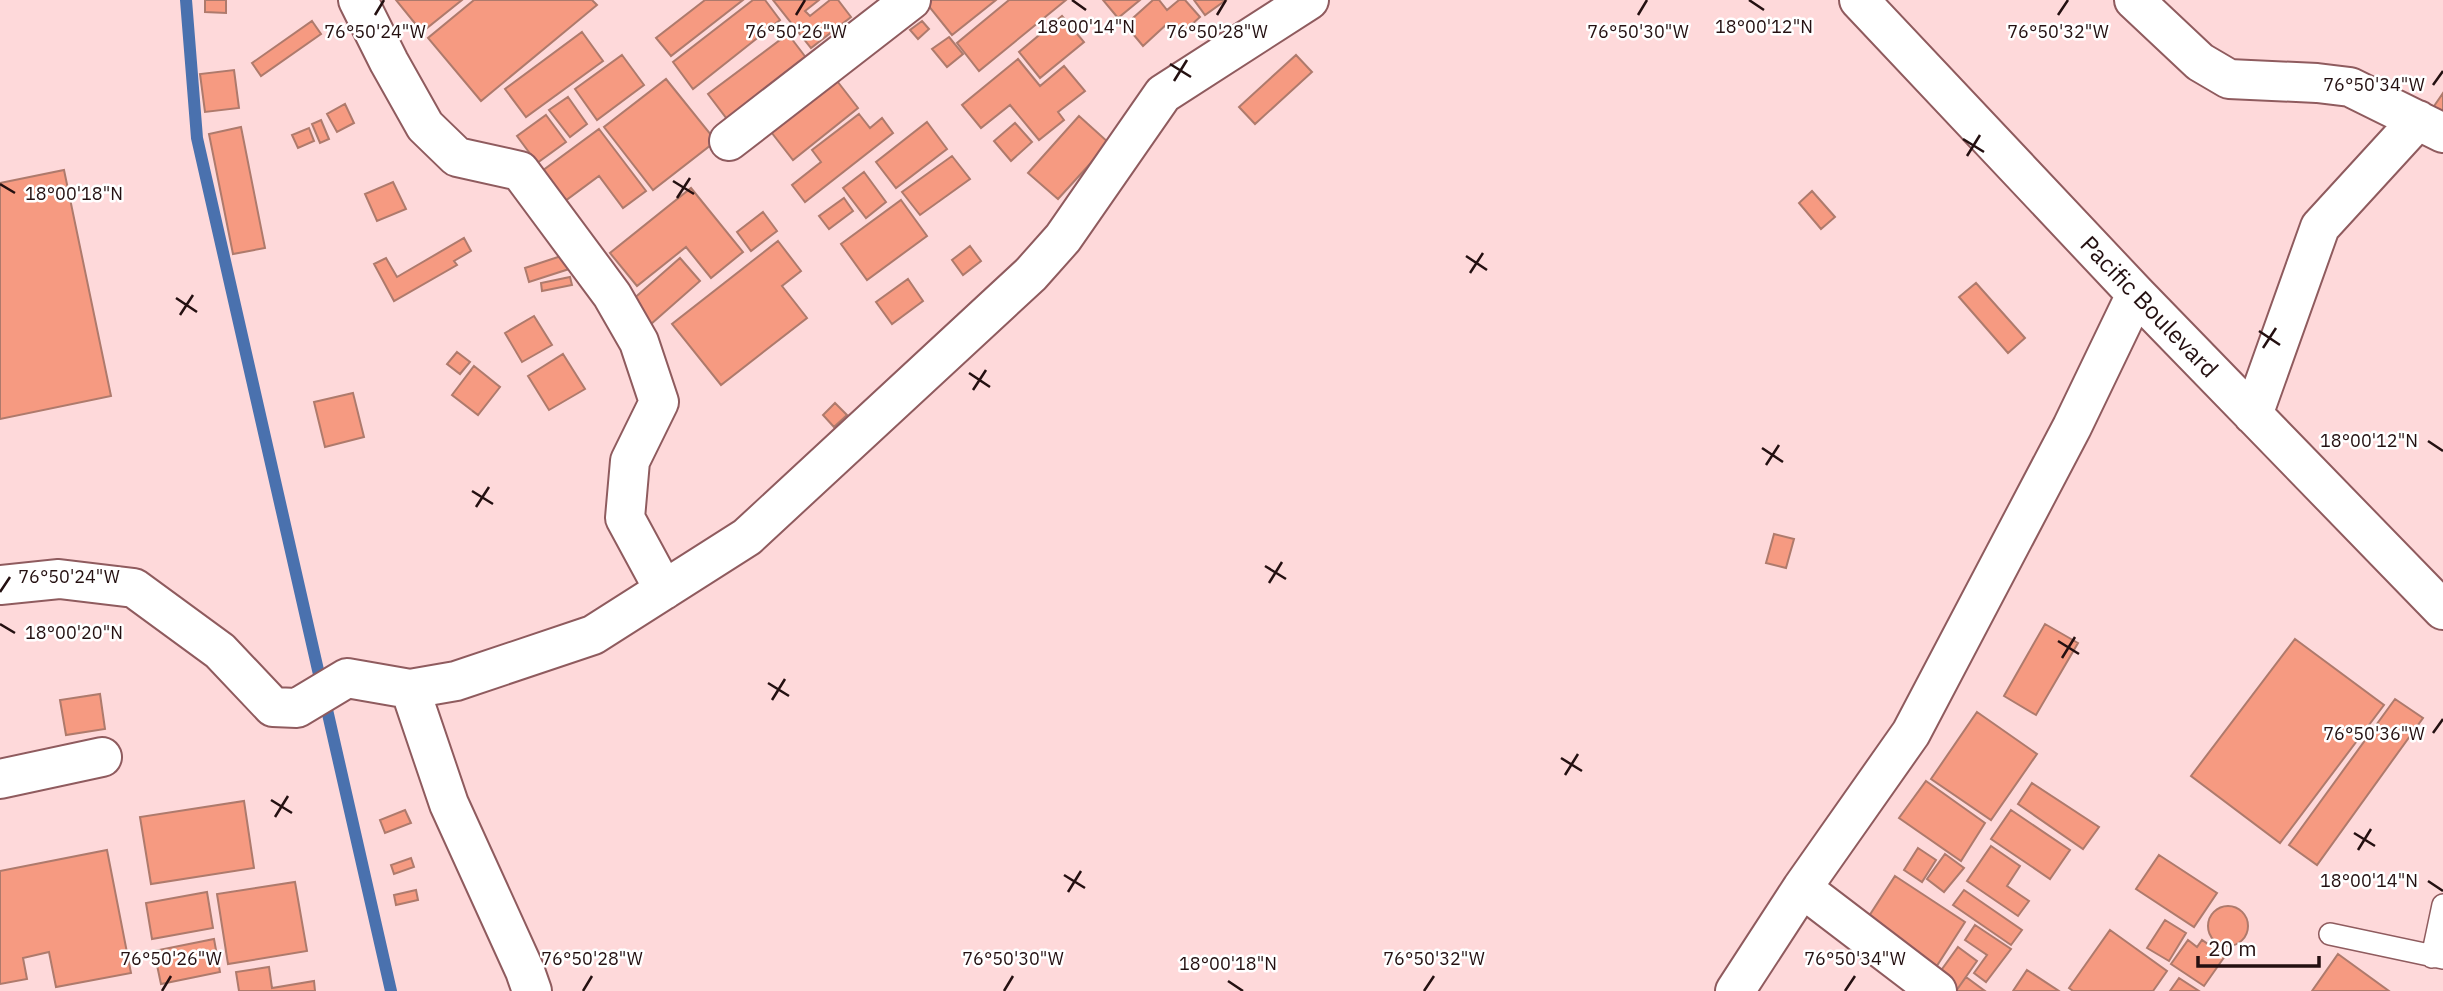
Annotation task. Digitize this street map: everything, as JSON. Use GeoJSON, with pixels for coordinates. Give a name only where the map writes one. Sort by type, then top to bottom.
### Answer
{"type":"FeatureCollection","features":[{"type":"Feature","properties":{"kind":"street"},"geometry":{"type":"LineString","coordinates":[[358,0],[388,62],[425,126],[457,157],[520,171],[612,295],[639,342],[659,402],[629,461],[625,518],[664,590]]}},
{"type":"Feature","properties":{"kind":"street"},"geometry":{"type":"LineString","coordinates":[[729,141],[911,0]]}},
{"type":"Feature","properties":{"kind":"street"},"geometry":{"type":"LineString","coordinates":[[0,585],[59,579],[134,588],[220,651],[273,707],[297,708],[347,678],[410,689],[456,681],[593,635],[747,537],[1031,274],[1063,238],[1163,94],[1308,0]]}},
{"type":"Feature","properties":{"kind":"street","name":"Pacific Boulevard"},"geometry":{"type":"LineString","coordinates":[[1859,0],[2136,294],[2443,610]]}},
{"type":"Feature","properties":{"kind":"street"},"geometry":{"type":"LineString","coordinates":[[2134,0],[2200,62],[2228,79],[2317,83],[2350,88],[2430,127],[2320,227],[2253,415]]}},
{"type":"Feature","properties":{"kind":"street"},"geometry":{"type":"LineString","coordinates":[[1735,991],[1802,888],[1911,733],[2072,427],[2136,294]]}},
{"type":"Feature","properties":{"kind":"street"},"geometry":{"type":"LineString","coordinates":[[410,689],[449,804],[532,991]]}},
{"type":"Feature","properties":{"kind":"street"},"geometry":{"type":"LineString","coordinates":[[0,779],[102,757]]}},
{"type":"Feature","properties":{"kind":"street"},"geometry":{"type":"LineString","coordinates":[[1802,888],[1937,991]]}},
{"type":"Feature","properties":{"kind":"lane"},"geometry":{"type":"LineString","coordinates":[[2330,934],[2438,957],[2443,905]]}},
{"type":"Feature","properties":{"kind":"building"},"geometry":{"type":"Polygon","coordinates":[[[205,0],[226,0],[226,13],[205,12],[205,0]]]}},
{"type":"Feature","properties":{"kind":"building"},"geometry":{"type":"Polygon","coordinates":[[[396,0],[462,0],[422,32],[396,0]]]}},
{"type":"Feature","properties":{"kind":"building"},"geometry":{"type":"Polygon","coordinates":[[[474,0],[592,0],[597,5],[481,101],[428,38],[474,0]]]}},
{"type":"Feature","properties":{"kind":"building"},"geometry":{"type":"Polygon","coordinates":[[[705,0],[743,0],[671,56],[656,38],[705,0]]]}},
{"type":"Feature","properties":{"kind":"building"},"geometry":{"type":"Polygon","coordinates":[[[753,0],[765,0],[780,20],[693,89],[673,62],[753,0]]]}},
{"type":"Feature","properties":{"kind":"building"},"geometry":{"type":"Polygon","coordinates":[[[773,0],[819,0],[805,11],[810,16],[830,0],[838,0],[851,17],[811,48],[773,0]]]}},
{"type":"Feature","properties":{"kind":"building"},"geometry":{"type":"Polygon","coordinates":[[[932,0],[996,0],[952,35],[927,4],[932,0]]]}},
{"type":"Feature","properties":{"kind":"building"},"geometry":{"type":"Polygon","coordinates":[[[1009,0],[1066,0],[979,71],[957,43],[1009,0]]]}},
{"type":"Feature","properties":{"kind":"building"},"geometry":{"type":"Polygon","coordinates":[[[1103,0],[1140,0],[1118,18],[1103,0]]]}},
{"type":"Feature","properties":{"kind":"building"},"geometry":{"type":"Polygon","coordinates":[[[1153,0],[1159,0],[1167,10],[1179,0],[1185,0],[1200,17],[1179,36],[1168,23],[1143,46],[1128,28],[1135,21],[1133,18],[1153,0]]]}},
{"type":"Feature","properties":{"kind":"building"},"geometry":{"type":"Polygon","coordinates":[[[1194,0],[1226,0],[1205,15],[1194,0]]]}},
{"type":"Feature","properties":{"kind":"building"},"geometry":{"type":"Polygon","coordinates":[[[1062,16],[1084,42],[1040,78],[1019,52],[1062,16]]]}},
{"type":"Feature","properties":{"kind":"building"},"geometry":{"type":"Polygon","coordinates":[[[312,21],[321,34],[261,76],[252,63],[312,21]]]}},
{"type":"Feature","properties":{"kind":"building"},"geometry":{"type":"Polygon","coordinates":[[[922,21],[929,29],[918,39],[910,30],[922,21]]]}},
{"type":"Feature","properties":{"kind":"building"},"geometry":{"type":"Polygon","coordinates":[[[582,32],[603,61],[526,117],[505,89],[582,32]]]}},
{"type":"Feature","properties":{"kind":"building"},"geometry":{"type":"Polygon","coordinates":[[[788,34],[807,59],[727,119],[708,94],[788,34]]]}},
{"type":"Feature","properties":{"kind":"building"},"geometry":{"type":"Polygon","coordinates":[[[949,37],[963,54],[947,67],[932,49],[949,37]]]}},
{"type":"Feature","properties":{"kind":"building"},"geometry":{"type":"Polygon","coordinates":[[[622,55],[644,85],[597,120],[575,89],[622,55]]]}},
{"type":"Feature","properties":{"kind":"building"},"geometry":{"type":"Polygon","coordinates":[[[1296,55],[1312,72],[1255,124],[1239,107],[1296,55]]]}},
{"type":"Feature","properties":{"kind":"building"},"geometry":{"type":"Polygon","coordinates":[[[1018,59],[1040,86],[1064,66],[1085,91],[1058,112],[1064,120],[1039,140],[1010,105],[981,128],[962,105],[1018,59]]]}},
{"type":"Feature","properties":{"kind":"building"},"geometry":{"type":"Polygon","coordinates":[[[234,70],[239,108],[205,112],[200,74],[234,70]]]}},
{"type":"Feature","properties":{"kind":"building"},"geometry":{"type":"Polygon","coordinates":[[[834,77],[858,108],[793,160],[768,128],[834,77]]]}},
{"type":"Feature","properties":{"kind":"building"},"geometry":{"type":"Polygon","coordinates":[[[666,79],[716,141],[653,190],[604,127],[666,79]]]}},
{"type":"Feature","properties":{"kind":"building"},"geometry":{"type":"Polygon","coordinates":[[[2443,93],[2443,122],[2430,112],[2443,93]]]}},
{"type":"Feature","properties":{"kind":"building"},"geometry":{"type":"Polygon","coordinates":[[[568,97],[587,124],[570,137],[549,110],[568,97]]]}},
{"type":"Feature","properties":{"kind":"building"},"geometry":{"type":"Polygon","coordinates":[[[345,104],[354,123],[337,132],[327,114],[345,104]]]}},
{"type":"Feature","properties":{"kind":"building"},"geometry":{"type":"Polygon","coordinates":[[[859,114],[870,128],[882,118],[893,133],[805,202],[792,185],[821,162],[812,150],[859,114]]]}},
{"type":"Feature","properties":{"kind":"building"},"geometry":{"type":"Polygon","coordinates":[[[546,115],[566,142],[537,163],[517,136],[546,115]]]}},
{"type":"Feature","properties":{"kind":"building"},"geometry":{"type":"Polygon","coordinates":[[[1079,116],[1109,143],[1058,199],[1028,173],[1079,116]]]}},
{"type":"Feature","properties":{"kind":"building"},"geometry":{"type":"Polygon","coordinates":[[[321,120],[329,139],[320,143],[312,124],[321,120]]]}},
{"type":"Feature","properties":{"kind":"building"},"geometry":{"type":"Polygon","coordinates":[[[927,122],[947,149],[896,188],[876,162],[927,122]]]}},
{"type":"Feature","properties":{"kind":"building"},"geometry":{"type":"Polygon","coordinates":[[[1015,123],[1032,142],[1011,161],[994,141],[1015,123]]]}},
{"type":"Feature","properties":{"kind":"building"},"geometry":{"type":"Polygon","coordinates":[[[241,127],[265,248],[233,254],[209,134],[241,127]]]}},
{"type":"Feature","properties":{"kind":"building"},"geometry":{"type":"Polygon","coordinates":[[[309,128],[314,141],[298,148],[292,135],[309,128]]]}},
{"type":"Feature","properties":{"kind":"building"},"geometry":{"type":"Polygon","coordinates":[[[599,129],[646,191],[623,208],[599,176],[565,201],[542,171],[599,129]]]}},
{"type":"Feature","properties":{"kind":"building"},"geometry":{"type":"Polygon","coordinates":[[[952,156],[970,179],[920,215],[902,192],[952,156]]]}},
{"type":"Feature","properties":{"kind":"building"},"geometry":{"type":"Polygon","coordinates":[[[64,170],[111,396],[0,419],[0,183],[64,170]]]}},
{"type":"Feature","properties":{"kind":"building"},"geometry":{"type":"Polygon","coordinates":[[[864,172],[886,202],[866,218],[843,188],[864,172]]]}},
{"type":"Feature","properties":{"kind":"building"},"geometry":{"type":"Polygon","coordinates":[[[393,182],[406,209],[377,221],[365,194],[393,182]]]}},
{"type":"Feature","properties":{"kind":"building"},"geometry":{"type":"Polygon","coordinates":[[[691,188],[743,252],[711,278],[686,247],[637,286],[610,253],[691,188]]]}},
{"type":"Feature","properties":{"kind":"building"},"geometry":{"type":"Polygon","coordinates":[[[1812,191],[1835,217],[1821,229],[1799,203],[1812,191]]]}},
{"type":"Feature","properties":{"kind":"building"},"geometry":{"type":"Polygon","coordinates":[[[844,198],[853,211],[829,229],[819,216],[844,198]]]}},
{"type":"Feature","properties":{"kind":"building"},"geometry":{"type":"Polygon","coordinates":[[[901,200],[927,236],[867,280],[841,244],[901,200]]]}},
{"type":"Feature","properties":{"kind":"building"},"geometry":{"type":"Polygon","coordinates":[[[763,212],[777,231],[751,251],[737,232],[763,212]]]}},
{"type":"Feature","properties":{"kind":"building"},"geometry":{"type":"Polygon","coordinates":[[[464,238],[471,251],[454,261],[457,265],[394,301],[374,264],[386,258],[397,277],[464,238]]]}},
{"type":"Feature","properties":{"kind":"building"},"geometry":{"type":"Polygon","coordinates":[[[778,241],[801,271],[782,286],[807,318],[721,385],[672,324],[778,241]]]}},
{"type":"Feature","properties":{"kind":"building"},"geometry":{"type":"Polygon","coordinates":[[[970,246],[981,261],[963,275],[952,260],[970,246]]]}},
{"type":"Feature","properties":{"kind":"building"},"geometry":{"type":"Polygon","coordinates":[[[564,255],[569,269],[529,282],[525,268],[564,255]]]}},
{"type":"Feature","properties":{"kind":"building"},"geometry":{"type":"Polygon","coordinates":[[[680,258],[700,281],[651,324],[631,301],[680,258]]]}},
{"type":"Feature","properties":{"kind":"building"},"geometry":{"type":"Polygon","coordinates":[[[570,277],[572,285],[542,291],[541,283],[570,277]]]}},
{"type":"Feature","properties":{"kind":"building"},"geometry":{"type":"Polygon","coordinates":[[[908,279],[923,301],[892,324],[876,302],[908,279]]]}},
{"type":"Feature","properties":{"kind":"building"},"geometry":{"type":"Polygon","coordinates":[[[1976,283],[2025,338],[2008,353],[1959,297],[1976,283]]]}},
{"type":"Feature","properties":{"kind":"building"},"geometry":{"type":"Polygon","coordinates":[[[534,316],[552,345],[522,362],[505,333],[534,316]]]}},
{"type":"Feature","properties":{"kind":"building"},"geometry":{"type":"Polygon","coordinates":[[[457,352],[470,362],[460,374],[447,364],[457,352]]]}},
{"type":"Feature","properties":{"kind":"building"},"geometry":{"type":"Polygon","coordinates":[[[563,354],[585,389],[549,410],[528,376],[563,354]]]}},
{"type":"Feature","properties":{"kind":"building"},"geometry":{"type":"Polygon","coordinates":[[[474,366],[500,387],[478,415],[452,395],[474,366]]]}},
{"type":"Feature","properties":{"kind":"building"},"geometry":{"type":"Polygon","coordinates":[[[353,393],[364,437],[325,447],[314,402],[353,393]]]}},
{"type":"Feature","properties":{"kind":"building"},"geometry":{"type":"Polygon","coordinates":[[[835,403],[847,415],[834,427],[823,415],[835,403]]]}},
{"type":"Feature","properties":{"kind":"building"},"geometry":{"type":"Polygon","coordinates":[[[1774,534],[1794,539],[1786,568],[1766,563],[1774,534]]]}},
{"type":"Feature","properties":{"kind":"building"},"geometry":{"type":"Polygon","coordinates":[[[2045,624],[2078,643],[2036,715],[2004,696],[2045,624]]]}},
{"type":"Feature","properties":{"kind":"building"},"geometry":{"type":"Polygon","coordinates":[[[2295,639],[2384,705],[2280,843],[2191,776],[2295,639]]]}},
{"type":"Feature","properties":{"kind":"building"},"geometry":{"type":"Polygon","coordinates":[[[100,694],[105,729],[66,735],[60,700],[100,694]]]}},
{"type":"Feature","properties":{"kind":"building"},"geometry":{"type":"Polygon","coordinates":[[[2395,699],[2423,718],[2317,865],[2289,845],[2395,699]]]}},
{"type":"Feature","properties":{"kind":"building"},"geometry":{"type":"Polygon","coordinates":[[[1977,712],[2037,754],[1991,820],[1931,779],[1977,712]]]}},
{"type":"Feature","properties":{"kind":"building"},"geometry":{"type":"Polygon","coordinates":[[[1926,781],[1985,823],[1961,861],[1899,818],[1926,781]]]}},
{"type":"Feature","properties":{"kind":"building"},"geometry":{"type":"Polygon","coordinates":[[[2032,783],[2099,827],[2083,849],[2018,804],[2032,783]]]}},
{"type":"Feature","properties":{"kind":"building"},"geometry":{"type":"Polygon","coordinates":[[[244,801],[254,868],[151,884],[140,817],[244,801]]]}},
{"type":"Feature","properties":{"kind":"building"},"geometry":{"type":"Polygon","coordinates":[[[405,810],[411,823],[385,833],[380,820],[405,810]]]}},
{"type":"Feature","properties":{"kind":"building"},"geometry":{"type":"Polygon","coordinates":[[[2011,810],[2070,850],[2050,879],[1991,839],[2011,810]]]}},
{"type":"Feature","properties":{"kind":"building"},"geometry":{"type":"Polygon","coordinates":[[[1991,846],[2020,866],[2007,886],[2029,901],[2018,916],[1967,881],[1991,846]]]}},
{"type":"Feature","properties":{"kind":"building"},"geometry":{"type":"Polygon","coordinates":[[[1918,848],[1936,860],[1922,882],[1904,870],[1918,848]]]}},
{"type":"Feature","properties":{"kind":"building"},"geometry":{"type":"Polygon","coordinates":[[[107,850],[131,973],[56,987],[49,952],[23,958],[27,979],[0,984],[0,871],[107,850]]]}},
{"type":"Feature","properties":{"kind":"building"},"geometry":{"type":"Polygon","coordinates":[[[1945,854],[1964,868],[1944,892],[1927,879],[1945,854]]]}},
{"type":"Feature","properties":{"kind":"building"},"geometry":{"type":"Polygon","coordinates":[[[2159,855],[2217,893],[2194,927],[2136,889],[2159,855]]]}},
{"type":"Feature","properties":{"kind":"building"},"geometry":{"type":"Polygon","coordinates":[[[411,858],[414,867],[394,874],[391,865],[411,858]]]}},
{"type":"Feature","properties":{"kind":"building"},"geometry":{"type":"Polygon","coordinates":[[[1895,876],[1965,922],[1931,975],[1860,930],[1895,876]]]}},
{"type":"Feature","properties":{"kind":"building"},"geometry":{"type":"Polygon","coordinates":[[[295,882],[307,951],[228,964],[217,894],[295,882]]]}},
{"type":"Feature","properties":{"kind":"building"},"geometry":{"type":"Polygon","coordinates":[[[416,890],[418,900],[396,905],[394,895],[416,890]]]}},
{"type":"Feature","properties":{"kind":"building"},"geometry":{"type":"Polygon","coordinates":[[[1964,890],[2022,930],[2011,945],[1953,905],[1964,890]]]}},
{"type":"Feature","properties":{"kind":"building"},"geometry":{"type":"Polygon","coordinates":[[[207,892],[213,928],[152,939],[146,903],[207,892]]]}},
{"type":"Feature","properties":{"kind":"building"},"geometry":{"type":"Polygon","coordinates":[[[2228,906],[2242,912],[2248,926],[2242,940],[2228,946],[2214,940],[2208,926],[2214,912],[2228,906]]]}},
{"type":"Feature","properties":{"kind":"building"},"geometry":{"type":"Polygon","coordinates":[[[2165,920],[2186,933],[2169,961],[2147,948],[2165,920]]]}},
{"type":"Feature","properties":{"kind":"building"},"geometry":{"type":"Polygon","coordinates":[[[1975,925],[2011,949],[1986,982],[1974,973],[1987,955],[1965,940],[1975,925]]]}},
{"type":"Feature","properties":{"kind":"building"},"geometry":{"type":"Polygon","coordinates":[[[2110,930],[2167,971],[2153,991],[2073,991],[2069,988],[2110,930]]]}},
{"type":"Feature","properties":{"kind":"building"},"geometry":{"type":"Polygon","coordinates":[[[214,939],[220,972],[161,984],[154,951],[214,939]]]}},
{"type":"Feature","properties":{"kind":"building"},"geometry":{"type":"Polygon","coordinates":[[[2188,940],[2197,947],[2202,940],[2225,956],[2204,986],[2171,964],[2188,940]]]}},
{"type":"Feature","properties":{"kind":"building"},"geometry":{"type":"Polygon","coordinates":[[[1958,947],[1977,961],[1956,991],[1932,983],[1958,947]]]}},
{"type":"Feature","properties":{"kind":"building"},"geometry":{"type":"Polygon","coordinates":[[[2338,954],[2389,991],[2312,991],[2338,954]]]}},
{"type":"Feature","properties":{"kind":"building"},"geometry":{"type":"Polygon","coordinates":[[[269,967],[272,988],[314,981],[315,991],[239,991],[236,972],[269,967]]]}},
{"type":"Feature","properties":{"kind":"building"},"geometry":{"type":"Polygon","coordinates":[[[2027,970],[2059,991],[2013,991],[2027,970]]]}},
{"type":"Feature","properties":{"kind":"building"},"geometry":{"type":"Polygon","coordinates":[[[1966,977],[1985,991],[1956,991],[1966,977]]]}},
{"type":"Feature","properties":{"kind":"building"},"geometry":{"type":"Polygon","coordinates":[[[2179,978],[2199,991],[2170,991],[2179,978]]]}},
{"type":"Feature","properties":{"kind":"waterway"},"geometry":{"type":"LineString","coordinates":[[186,0],[197,138],[391,991]]}}]}
